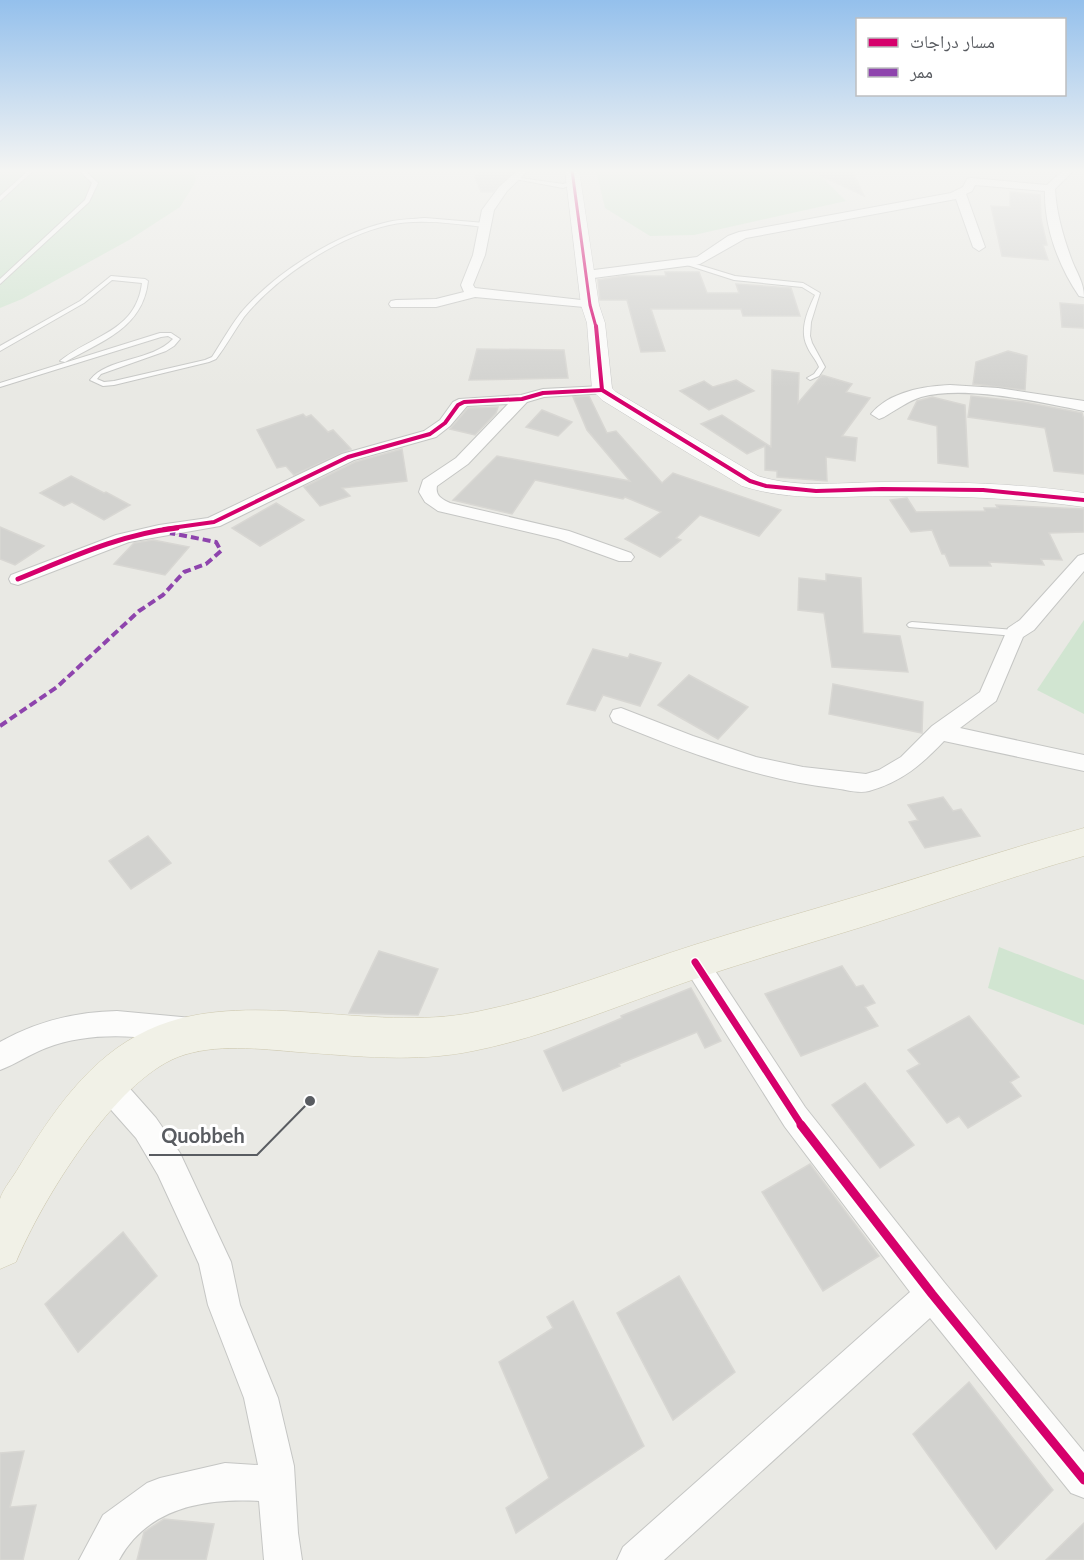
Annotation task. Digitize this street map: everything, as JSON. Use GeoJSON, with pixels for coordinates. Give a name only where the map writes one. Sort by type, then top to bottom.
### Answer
{"type":"FeatureCollection","features":[{"type":"Feature","properties":{"kind":"main road"},"geometry":{"type":"LineString","coordinates":[[0,1246],[6,1231],[74,1120],[107,1084],[134,1060],[162,1044],[196,1032],[254,1029],[402,1038],[470,1032],[544,1013],[695,962],[1084,842]]}},
{"type":"Feature","properties":{"kind":"street"},"geometry":{"type":"LineString","coordinates":[[475,293],[469,290],[467,285],[480,255],[482,243]]}},
{"type":"Feature","properties":{"kind":"street"},"geometry":{"type":"LineString","coordinates":[[582,243],[590,305],[596,323],[602,390]]}},
{"type":"Feature","properties":{"kind":"street"},"geometry":{"type":"LineString","coordinates":[[586,275],[687,263],[709,257],[727,243]]}},
{"type":"Feature","properties":{"kind":"street"},"geometry":{"type":"LineString","coordinates":[[977,243],[979,247]]}},
{"type":"Feature","properties":{"kind":"street"},"geometry":{"type":"LineString","coordinates":[[1060,243],[1072,278],[1084,293]]}},
{"type":"Feature","properties":{"kind":"street"},"geometry":{"type":"LineString","coordinates":[[396,304],[436,303],[475,293],[590,305]]}},
{"type":"Feature","properties":{"kind":"street"},"geometry":{"type":"LineString","coordinates":[[18,579],[110,543],[158,530],[194,527],[214,522],[348,457],[430,434],[445,423],[458,405],[464,402],[522,399],[549,393],[602,390],[731,470],[765,487],[781,490],[991,490],[1030,492],[1084,500]]}},
{"type":"Feature","properties":{"kind":"street"},"geometry":{"type":"LineString","coordinates":[[879,414],[917,393],[936,390],[998,394],[1084,406]]}},
{"type":"Feature","properties":{"kind":"street"},"geometry":{"type":"LineString","coordinates":[[522,399],[462,461],[429,484],[426,490],[428,495],[444,507],[563,535],[625,558]]}},
{"type":"Feature","properties":{"kind":"street"},"geometry":{"type":"LineString","coordinates":[[621,716],[685,742],[755,765],[843,782],[867,783],[887,776],[909,763],[940,732],[989,696],[1015,633],[1026,625],[1084,560]]}},
{"type":"Feature","properties":{"kind":"street"},"geometry":{"type":"LineString","coordinates":[[940,732],[1084,763]]}},
{"type":"Feature","properties":{"kind":"street"},"geometry":{"type":"LineString","coordinates":[[695,962],[795,1117],[932,1294],[1084,1480]]}},
{"type":"Feature","properties":{"kind":"street"},"geometry":{"type":"LineString","coordinates":[[0,1057],[15,1047],[85,1024],[120,1021],[196,1032]]}},
{"type":"Feature","properties":{"kind":"street"},"geometry":{"type":"LineString","coordinates":[[107,1084],[146,1128],[169,1164],[215,1262],[224,1305],[261,1398],[276,1466],[276,1551]]}},
{"type":"Feature","properties":{"kind":"street"},"geometry":{"type":"LineString","coordinates":[[636,1560],[932,1294]]}},
{"type":"Feature","properties":{"kind":"street"},"geometry":{"type":"LineString","coordinates":[[98,1560],[116,1528],[160,1496],[225,1481],[277,1484]]}},
{"type":"Feature","properties":{"kind":"lane"},"geometry":{"type":"LineString","coordinates":[[0,282],[42,243]]}},
{"type":"Feature","properties":{"kind":"lane"},"geometry":{"type":"LineString","coordinates":[[0,385],[160,334],[169,334],[177,339],[174,344],[163,349],[99,373],[93,380],[104,384],[114,383],[207,361],[214,358],[243,315],[277,281],[292,269],[338,243]]}},
{"type":"Feature","properties":{"kind":"lane"},"geometry":{"type":"LineString","coordinates":[[687,263],[734,278],[803,285],[818,294],[807,323],[807,336],[810,349],[819,358],[822,366],[817,375],[810,378]]}},
{"type":"Feature","properties":{"kind":"lane"},"geometry":{"type":"LineString","coordinates":[[0,349],[82,302],[111,278],[145,281],[146,292],[141,304],[122,327],[50,369]]}},
{"type":"Feature","properties":{"kind":"lane"},"geometry":{"type":"LineString","coordinates":[[912,625],[1015,633]]}},
{"type":"Feature","properties":{"kind":"green space"},"geometry":{"type":"Polygon","coordinates":[[[0,243],[124,243],[22,299],[0,308],[0,243]]]}},
{"type":"Feature","properties":{"kind":"green space"},"geometry":{"type":"Polygon","coordinates":[[[1084,620],[1084,714],[1037,690],[1084,620]]]}},
{"type":"Feature","properties":{"kind":"green space"},"geometry":{"type":"Polygon","coordinates":[[[999,947],[1084,980],[1084,1025],[988,988],[999,947]]]}},
{"type":"Feature","properties":{"kind":"building"},"geometry":{"type":"Polygon","coordinates":[[[999,243],[1046,243],[1047,245],[1043,245],[1048,260],[1002,256],[999,243]]]}},
{"type":"Feature","properties":{"kind":"building"},"geometry":{"type":"Polygon","coordinates":[[[665,272],[699,272],[707,293],[739,293],[736,284],[791,288],[800,316],[743,316],[741,309],[651,309],[665,351],[641,352],[627,300],[600,300],[598,280],[624,276],[666,276],[665,272]]]}},
{"type":"Feature","properties":{"kind":"building"},"geometry":{"type":"Polygon","coordinates":[[[1060,303],[1084,305],[1084,328],[1062,327],[1060,303]]]}},
{"type":"Feature","properties":{"kind":"building"},"geometry":{"type":"Polygon","coordinates":[[[477,349],[564,350],[568,378],[469,380],[477,349]]]}},
{"type":"Feature","properties":{"kind":"building"},"geometry":{"type":"Polygon","coordinates":[[[1008,351],[1027,356],[1025,390],[973,384],[976,362],[1008,351]]]}},
{"type":"Feature","properties":{"kind":"building"},"geometry":{"type":"Polygon","coordinates":[[[772,370],[799,373],[798,403],[822,375],[852,384],[846,392],[870,398],[842,436],[857,438],[855,461],[826,457],[827,481],[777,477],[777,471],[765,470],[765,446],[747,454],[701,424],[722,415],[771,447],[772,370]]]}},
{"type":"Feature","properties":{"kind":"building"},"geometry":{"type":"Polygon","coordinates":[[[736,380],[754,391],[709,410],[680,391],[704,381],[713,387],[736,380]]]}},
{"type":"Feature","properties":{"kind":"building"},"geometry":{"type":"Polygon","coordinates":[[[589,396],[607,433],[616,431],[662,483],[673,473],[781,510],[759,536],[700,515],[676,538],[681,540],[660,557],[625,539],[661,512],[625,497],[623,499],[535,480],[512,514],[453,500],[497,456],[630,481],[587,430],[573,397],[589,396]]]}},
{"type":"Feature","properties":{"kind":"building"},"geometry":{"type":"Polygon","coordinates":[[[971,396],[1024,402],[1082,413],[1084,474],[1054,471],[1045,428],[968,417],[971,396]]]}},
{"type":"Feature","properties":{"kind":"building"},"geometry":{"type":"Polygon","coordinates":[[[932,397],[965,405],[968,467],[938,463],[937,426],[908,419],[917,401],[932,397]]]}},
{"type":"Feature","properties":{"kind":"building"},"geometry":{"type":"Polygon","coordinates":[[[498,407],[496,413],[475,435],[450,429],[468,408],[498,407]]]}},
{"type":"Feature","properties":{"kind":"building"},"geometry":{"type":"Polygon","coordinates":[[[542,410],[572,422],[558,436],[526,427],[542,410]]]}},
{"type":"Feature","properties":{"kind":"building"},"geometry":{"type":"Polygon","coordinates":[[[303,414],[306,417],[311,415],[328,432],[333,430],[351,449],[294,475],[286,466],[277,468],[257,430],[303,414]]]}},
{"type":"Feature","properties":{"kind":"building"},"geometry":{"type":"Polygon","coordinates":[[[402,449],[407,481],[342,488],[350,496],[320,506],[304,487],[355,462],[402,449]]]}},
{"type":"Feature","properties":{"kind":"building"},"geometry":{"type":"Polygon","coordinates":[[[71,476],[130,505],[104,520],[72,502],[64,506],[40,493],[71,476]]]}},
{"type":"Feature","properties":{"kind":"building"},"geometry":{"type":"Polygon","coordinates":[[[907,498],[916,512],[985,511],[984,508],[998,508],[996,505],[1084,509],[1084,532],[1049,533],[1062,560],[1041,559],[1044,565],[989,562],[991,566],[950,566],[932,530],[911,532],[890,500],[907,498]]]}},
{"type":"Feature","properties":{"kind":"building"},"geometry":{"type":"Polygon","coordinates":[[[276,503],[304,520],[260,546],[232,528],[276,503]]]}},
{"type":"Feature","properties":{"kind":"building"},"geometry":{"type":"Polygon","coordinates":[[[0,527],[44,546],[15,565],[0,559],[0,527]]]}},
{"type":"Feature","properties":{"kind":"building"},"geometry":{"type":"Polygon","coordinates":[[[153,540],[189,547],[165,575],[114,564],[134,543],[153,540]]]}},
{"type":"Feature","properties":{"kind":"building"},"geometry":{"type":"Polygon","coordinates":[[[826,574],[861,578],[863,633],[900,636],[908,672],[832,667],[824,613],[798,610],[799,578],[826,581],[826,574]]]}},
{"type":"Feature","properties":{"kind":"building"},"geometry":{"type":"Polygon","coordinates":[[[593,649],[628,658],[630,654],[661,663],[640,706],[603,695],[595,711],[567,704],[593,649]]]}},
{"type":"Feature","properties":{"kind":"building"},"geometry":{"type":"Polygon","coordinates":[[[689,675],[748,707],[718,739],[658,705],[689,675]]]}},
{"type":"Feature","properties":{"kind":"building"},"geometry":{"type":"Polygon","coordinates":[[[833,684],[923,702],[922,733],[829,714],[833,684]]]}},
{"type":"Feature","properties":{"kind":"building"},"geometry":{"type":"Polygon","coordinates":[[[943,797],[953,811],[961,809],[980,836],[925,848],[909,822],[918,820],[908,805],[943,797]]]}},
{"type":"Feature","properties":{"kind":"building"},"geometry":{"type":"Polygon","coordinates":[[[148,836],[171,863],[131,889],[109,861],[148,836]]]}},
{"type":"Feature","properties":{"kind":"building"},"geometry":{"type":"Polygon","coordinates":[[[379,951],[438,969],[418,1015],[349,1013],[379,951]]]}},
{"type":"Feature","properties":{"kind":"building"},"geometry":{"type":"Polygon","coordinates":[[[842,966],[856,987],[863,985],[875,1003],[865,1007],[878,1026],[801,1056],[765,994],[842,966]]]}},
{"type":"Feature","properties":{"kind":"building"},"geometry":{"type":"Polygon","coordinates":[[[691,988],[721,1041],[705,1048],[697,1032],[619,1064],[620,1066],[563,1091],[544,1051],[622,1018],[621,1016],[691,988]]]}},
{"type":"Feature","properties":{"kind":"building"},"geometry":{"type":"Polygon","coordinates":[[[969,1016],[1019,1077],[1010,1082],[1021,1096],[968,1128],[959,1116],[947,1123],[907,1071],[920,1064],[908,1050],[969,1016]]]}},
{"type":"Feature","properties":{"kind":"building"},"geometry":{"type":"Polygon","coordinates":[[[865,1083],[914,1145],[880,1168],[832,1105],[865,1083]]]}},
{"type":"Feature","properties":{"kind":"building"},"geometry":{"type":"Polygon","coordinates":[[[810,1164],[879,1256],[823,1291],[762,1192],[810,1164]]]}},
{"type":"Feature","properties":{"kind":"building"},"geometry":{"type":"Polygon","coordinates":[[[123,1232],[157,1276],[78,1352],[45,1304],[123,1232]]]}},
{"type":"Feature","properties":{"kind":"building"},"geometry":{"type":"Polygon","coordinates":[[[679,1276],[735,1372],[673,1420],[617,1313],[679,1276]]]}},
{"type":"Feature","properties":{"kind":"building"},"geometry":{"type":"Polygon","coordinates":[[[573,1301],[644,1446],[516,1533],[506,1508],[549,1478],[499,1362],[553,1328],[547,1317],[573,1301]]]}},
{"type":"Feature","properties":{"kind":"building"},"geometry":{"type":"Polygon","coordinates":[[[969,1382],[1053,1490],[996,1549],[913,1434],[969,1382]]]}},
{"type":"Feature","properties":{"kind":"building"},"geometry":{"type":"Polygon","coordinates":[[[24,1451],[10,1507],[36,1505],[23,1560],[0,1560],[0,1453],[24,1451]]]}},
{"type":"Feature","properties":{"kind":"building"},"geometry":{"type":"Polygon","coordinates":[[[164,1519],[214,1524],[206,1560],[137,1560],[144,1532],[164,1519]]]}},
{"type":"Feature","properties":{"kind":"building"},"geometry":{"type":"Polygon","coordinates":[[[1084,1523],[1084,1560],[1046,1560],[1084,1523]]]}},
{"type":"Feature","properties":{"kind":"marked path"},"geometry":{"type":"LineString","coordinates":[[0,726],[57,687],[139,611],[163,595],[184,572],[206,564],[221,551],[216,542],[170,533]]}},
{"type":"Feature","properties":{"kind":"cycle path"},"geometry":{"type":"LineString","coordinates":[[582,243],[590,305],[596,323],[602,390],[750,481],[799,491],[983,490],[1084,500]]}},
{"type":"Feature","properties":{"kind":"cycle path"},"geometry":{"type":"LineString","coordinates":[[18,579],[123,538],[214,522],[348,457],[430,434],[445,423],[458,405],[464,402],[522,399],[543,393],[602,390]]}},
{"type":"Feature","properties":{"kind":"cycle path"},"geometry":{"type":"LineString","coordinates":[[695,962],[795,1117],[932,1294],[1084,1480]]}},
{"type":"Feature","properties":{"kind":"place","name":"Quobbeh"},"geometry":{"type":"Point","coordinates":[310,1101]}}]}
